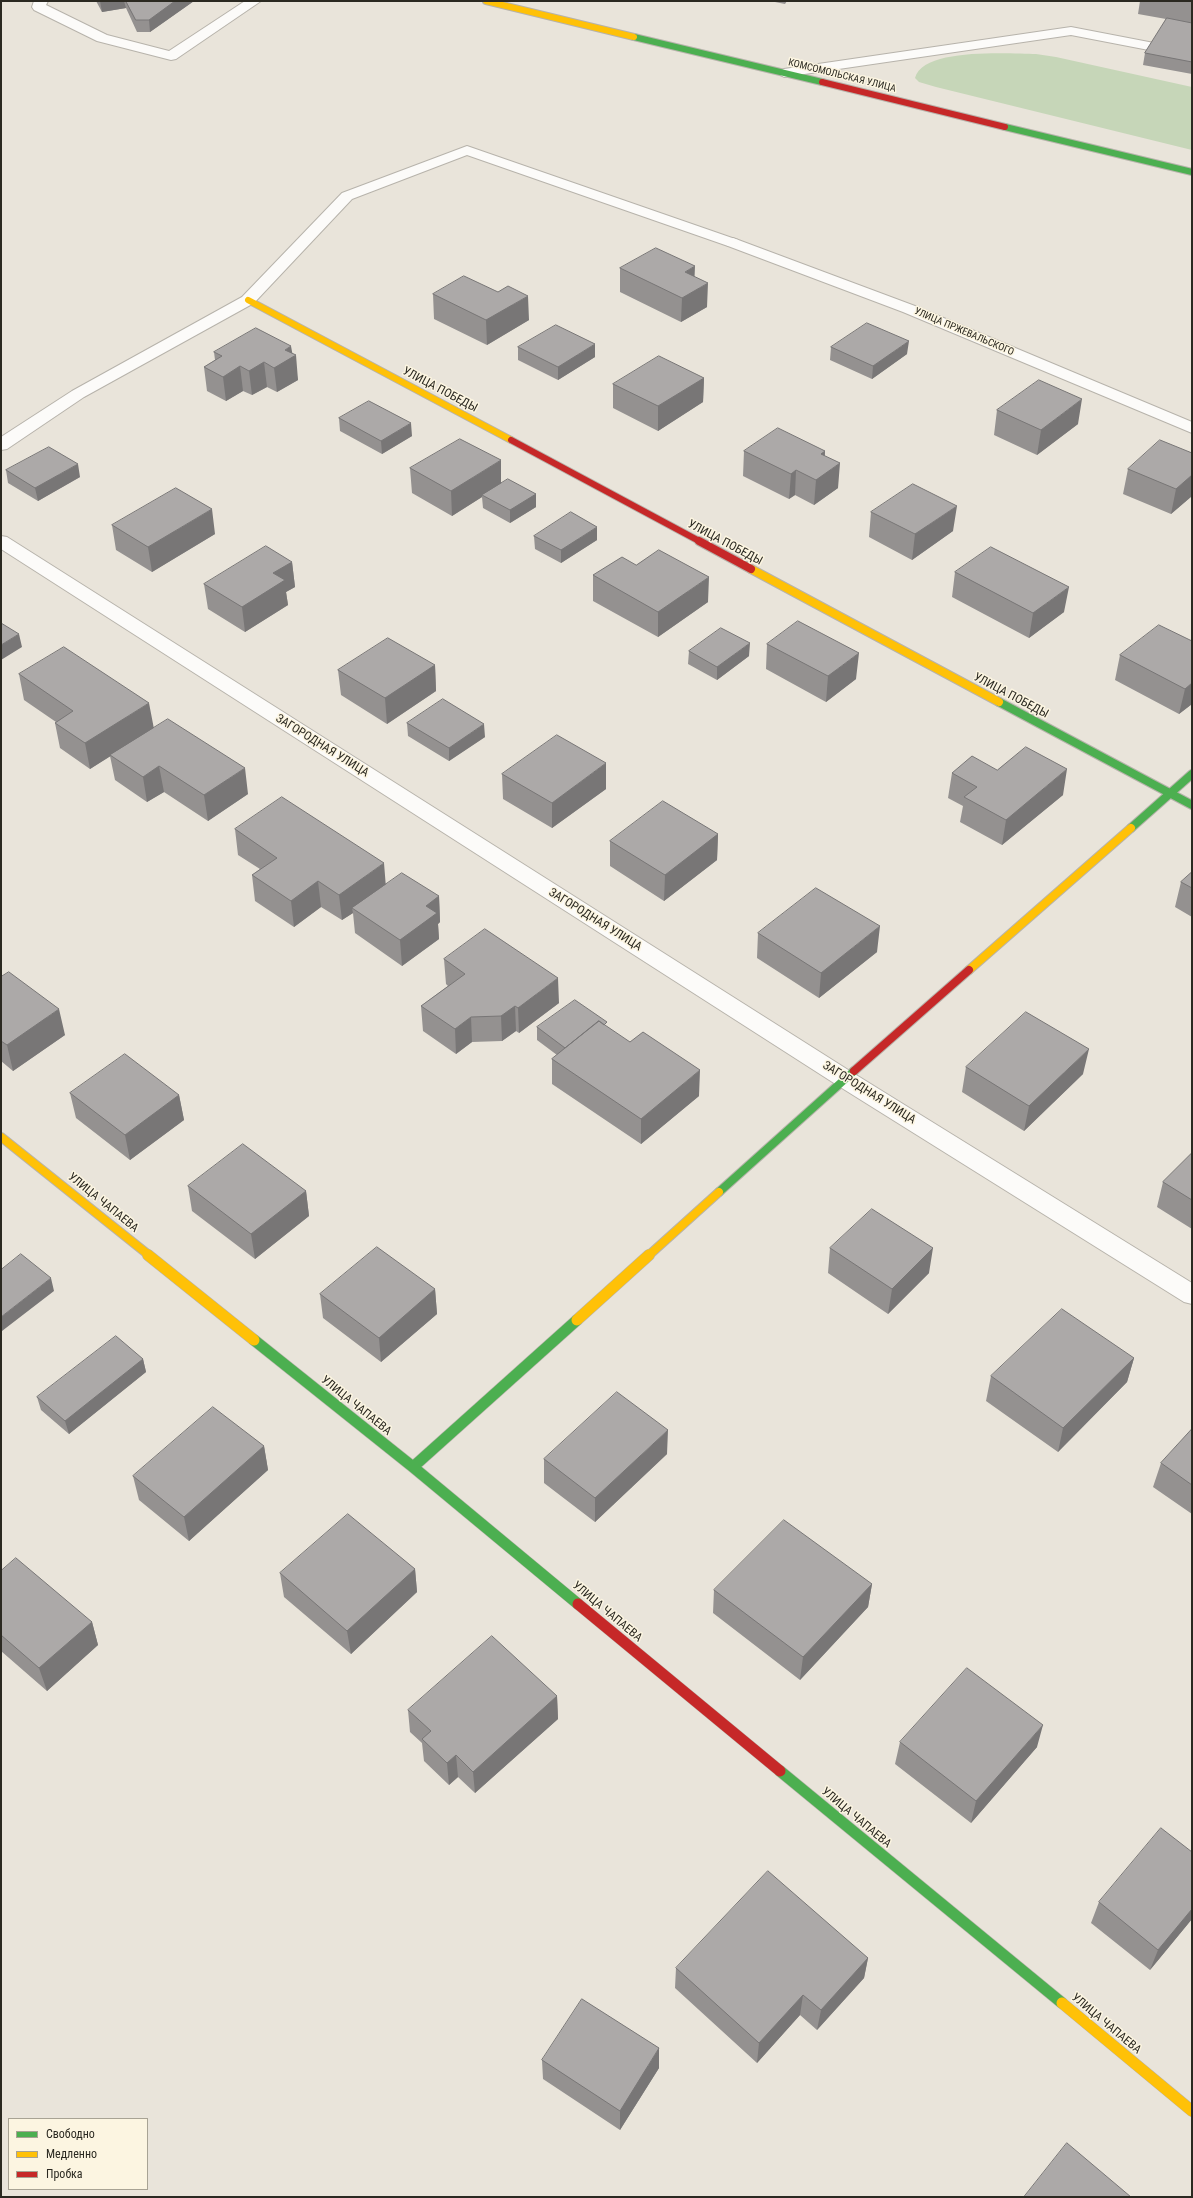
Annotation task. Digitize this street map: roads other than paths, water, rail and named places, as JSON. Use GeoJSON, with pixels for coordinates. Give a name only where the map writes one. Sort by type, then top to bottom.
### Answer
{"type":"FeatureCollection","features":[{"type":"Feature","properties":{"kind":"street"},"geometry":{"type":"LineString","coordinates":[[41,1],[39,7],[102,38],[171,56],[254,1]]}},
{"type":"Feature","properties":{"kind":"street","name":"КОМСОМОЛЬСКАЯ УЛИЦА"},"geometry":{"type":"LineString","coordinates":[[486,1],[1192,172]]}},
{"type":"Feature","properties":{"kind":"street"},"geometry":{"type":"LineString","coordinates":[[784,74],[1071,31],[1154,47]]}},
{"type":"Feature","properties":{"kind":"street","name":"УЛИЦА ПРЖЕВАЛЬСКОГО"},"geometry":{"type":"LineString","coordinates":[[1,445],[78,394],[248,300],[347,196],[467,150],[733,243],[909,309],[1192,428]]}},
{"type":"Feature","properties":{"kind":"street","name":"УЛИЦА ПОБЕДЫ"},"geometry":{"type":"LineString","coordinates":[[248,300],[1192,805]]}},
{"type":"Feature","properties":{"kind":"street","name":"ЗАГОРОДНАЯ УЛИЦА"},"geometry":{"type":"LineString","coordinates":[[1,541],[845,1079],[1192,1295]]}},
{"type":"Feature","properties":{"kind":"street"},"geometry":{"type":"LineString","coordinates":[[413,1467],[845,1079],[1192,774]]}},
{"type":"Feature","properties":{"kind":"street","name":"УЛИЦА ЧАПАЕВА"},"geometry":{"type":"LineString","coordinates":[[1,1137],[413,1467],[1192,2111]]}}]}
